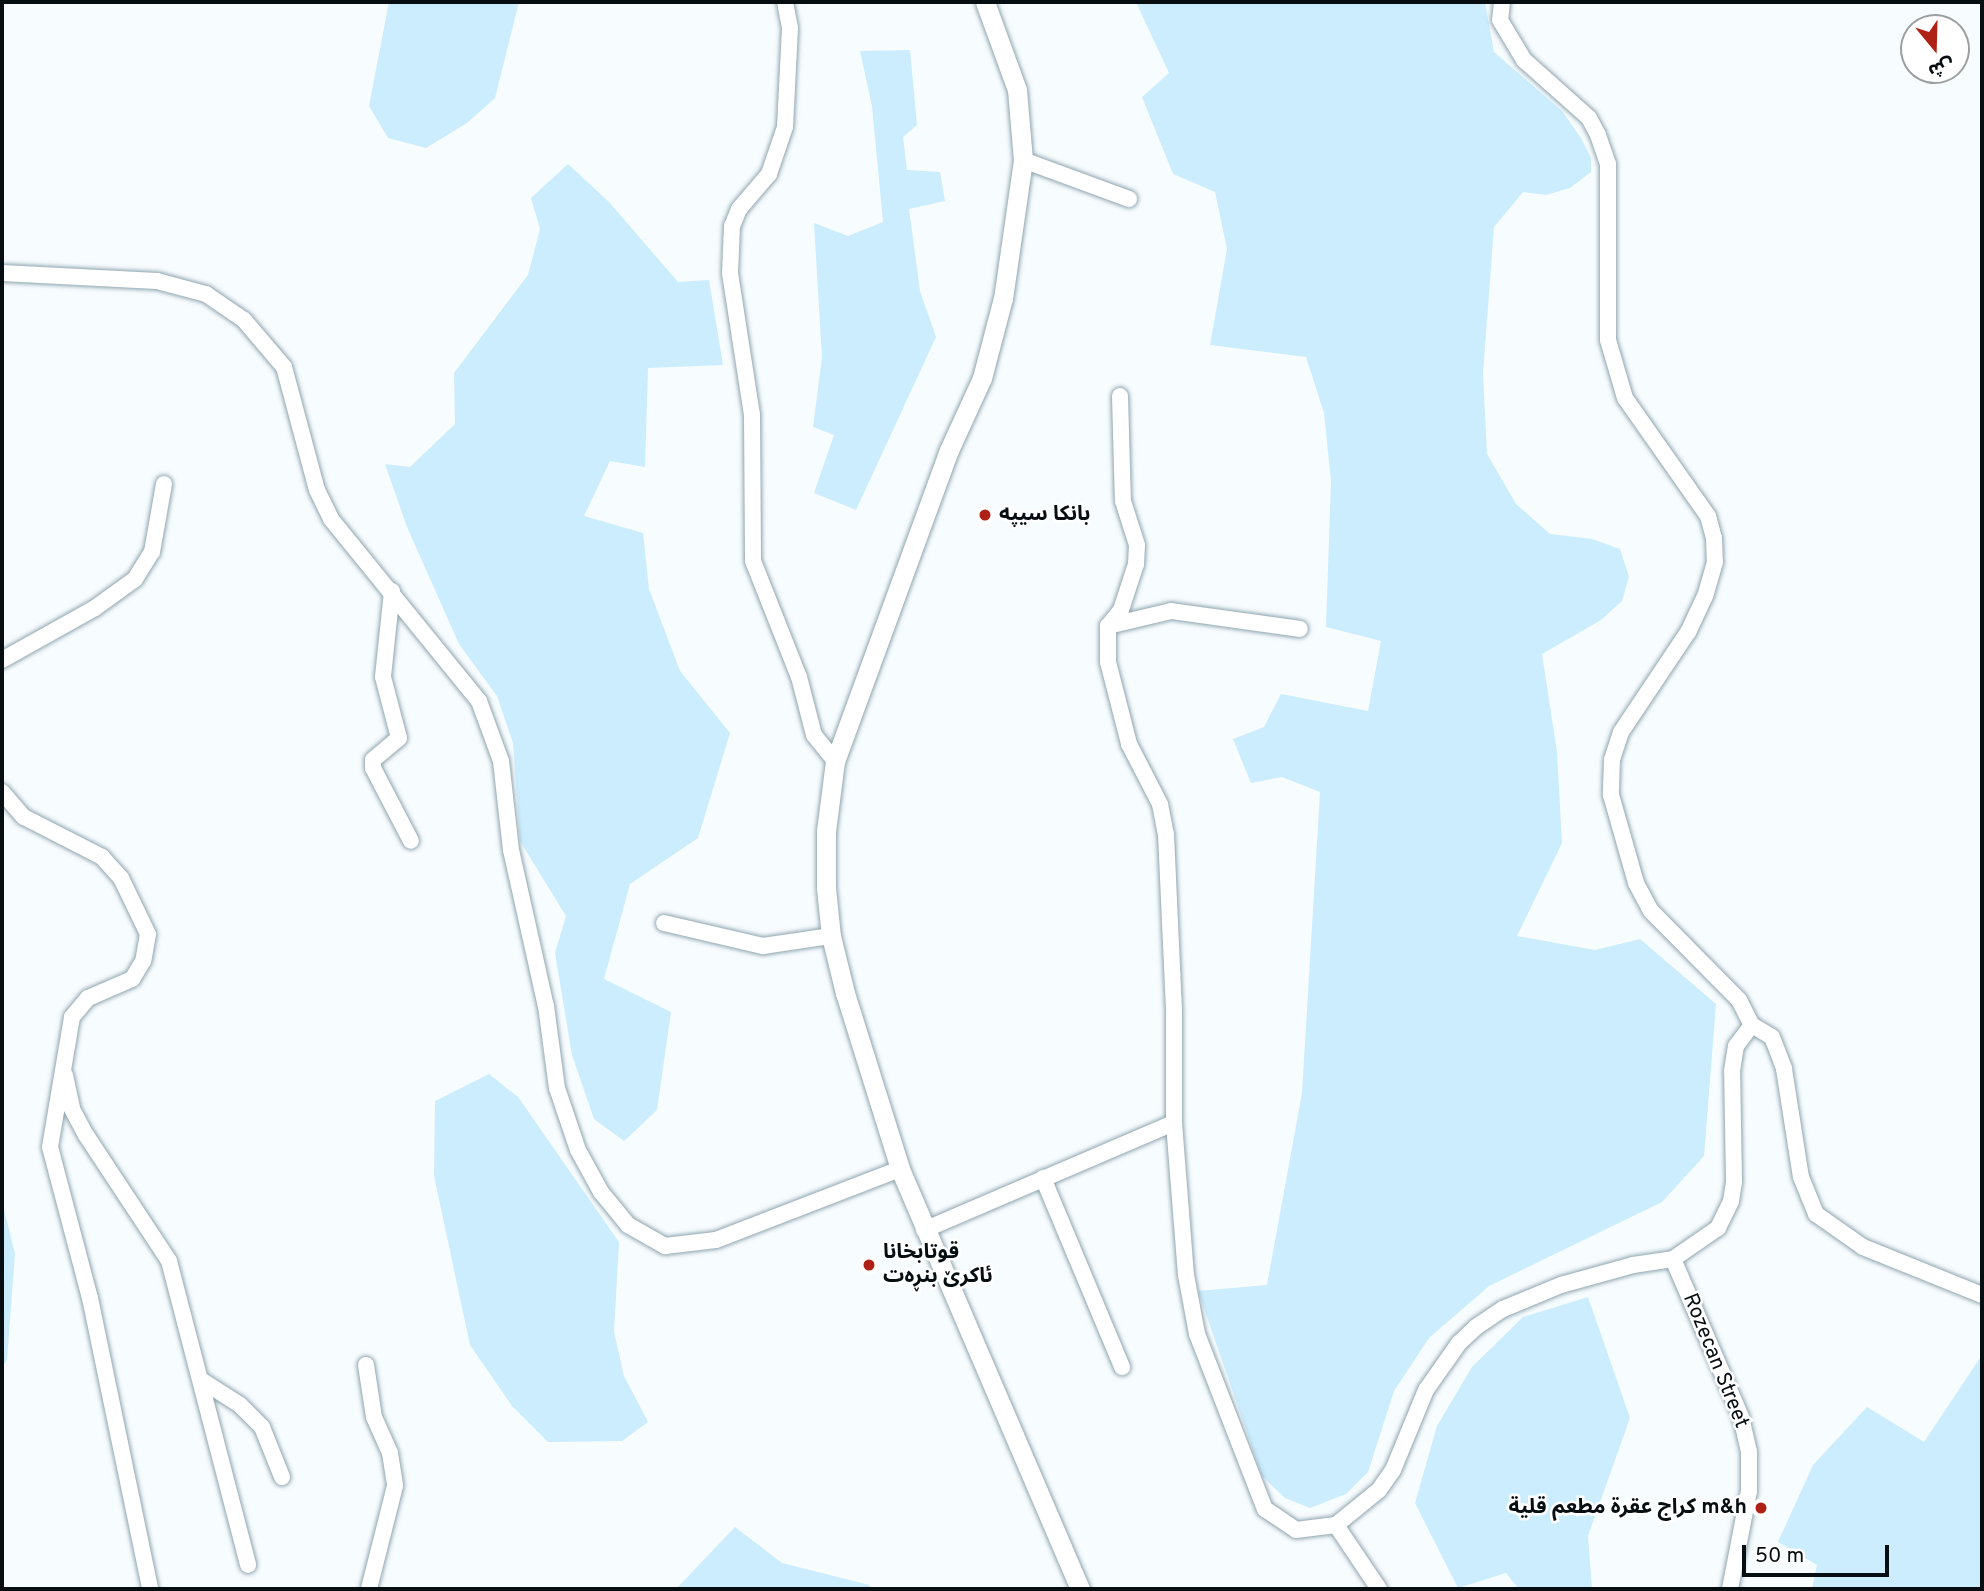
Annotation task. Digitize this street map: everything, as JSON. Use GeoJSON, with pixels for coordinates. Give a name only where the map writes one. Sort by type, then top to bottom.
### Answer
{"type":"FeatureCollection","features":[{"type":"Feature","properties":{"kind":"street"},"geometry":{"type":"LineString","coordinates":[[785,2],[790,28],[785,127],[769,174],[739,209],[732,226],[730,273],[752,415],[753,561],[799,677],[814,735],[835,761]]}},
{"type":"Feature","properties":{"kind":"street"},"geometry":{"type":"LineString","coordinates":[[985,2],[1017,90],[1024,160],[1003,298],[982,378],[949,450],[835,761],[826,831],[831,936],[900,1168],[924,1230],[1080,1589]]}},
{"type":"Feature","properties":{"kind":"street"},"geometry":{"type":"LineString","coordinates":[[1502,2],[1500,20],[1524,60],[1589,118],[1598,135],[1608,164],[1608,340],[1625,398],[1708,516],[1714,538],[1715,562],[1705,596],[1688,632],[1621,732],[1612,760],[1611,795],[1620,839],[1651,911],[1739,1000],[1752,1026],[1772,1037],[1784,1069],[1801,1177],[1816,1214],[1863,1247],[1982,1295]]}},
{"type":"Feature","properties":{"kind":"street"},"geometry":{"type":"LineString","coordinates":[[1024,160],[1129,199]]}},
{"type":"Feature","properties":{"kind":"street"},"geometry":{"type":"LineString","coordinates":[[2,273],[157,281],[206,294],[244,320],[284,367],[317,490],[331,519],[479,701],[501,761],[511,850],[545,1006],[557,1088],[578,1150],[601,1192],[628,1225],[665,1245],[716,1240],[900,1168]]}},
{"type":"Feature","properties":{"kind":"street"},"geometry":{"type":"LineString","coordinates":[[1120,396],[1123,501],[1136,555],[1127,594],[1108,626],[1108,662],[1129,744],[1160,804],[1166,834],[1174,1013],[1174,1123],[1181,1230],[1196,1334],[1252,1486],[1265,1509],[1279,1523],[1296,1530],[1336,1525],[1379,1490],[1392,1470],[1426,1390],[1458,1343],[1503,1308],[1549,1289],[1633,1265],[1673,1259],[1718,1228],[1731,1201],[1732,1071],[1736,1046],[1752,1026]]}},
{"type":"Feature","properties":{"kind":"street"},"geometry":{"type":"LineString","coordinates":[[2,660],[95,608],[135,579],[152,552],[164,484]]}},
{"type":"Feature","properties":{"kind":"street"},"geometry":{"type":"LineString","coordinates":[[392,591],[383,677],[399,738],[373,760],[373,768],[411,841]]}},
{"type":"Feature","properties":{"kind":"street"},"geometry":{"type":"LineString","coordinates":[[1108,626],[1171,611],[1300,629]]}},
{"type":"Feature","properties":{"kind":"street"},"geometry":{"type":"LineString","coordinates":[[2,793],[24,817],[102,857],[121,878],[148,934],[143,961],[132,979],[88,998],[78,1008],[65,1039],[50,1147],[55,1177],[90,1298],[150,1589]]}},
{"type":"Feature","properties":{"kind":"street"},"geometry":{"type":"LineString","coordinates":[[664,923],[763,946],[831,936]]}},
{"type":"Feature","properties":{"kind":"street"},"geometry":{"type":"LineString","coordinates":[[63,1066],[72,1109],[86,1135],[169,1261],[248,1565]]}},
{"type":"Feature","properties":{"kind":"street"},"geometry":{"type":"LineString","coordinates":[[924,1230],[1174,1123]]}},
{"type":"Feature","properties":{"kind":"street"},"geometry":{"type":"LineString","coordinates":[[1043,1178],[1122,1367]]}},
{"type":"Feature","properties":{"kind":"street","name":"Rozecan Street"},"geometry":{"type":"LineString","coordinates":[[1673,1259],[1741,1417],[1749,1451],[1749,1491],[1730,1589]]}},
{"type":"Feature","properties":{"kind":"street"},"geometry":{"type":"LineString","coordinates":[[366,1365],[374,1417],[390,1453],[395,1486],[369,1589]]}},
{"type":"Feature","properties":{"kind":"street"},"geometry":{"type":"LineString","coordinates":[[201,1380],[240,1405],[262,1427],[282,1477]]}},
{"type":"Feature","properties":{"kind":"street"},"geometry":{"type":"LineString","coordinates":[[1336,1525],[1379,1589]]}},
{"type":"Feature","properties":{"kind":"shaded area"},"geometry":{"type":"Polygon","coordinates":[[[389,2],[519,2],[495,98],[467,123],[426,148],[388,138],[369,106],[389,2]]]}},
{"type":"Feature","properties":{"kind":"shaded area"},"geometry":{"type":"Polygon","coordinates":[[[1136,2],[1485,2],[1494,52],[1562,111],[1581,138],[1591,158],[1591,172],[1570,188],[1546,195],[1523,192],[1494,227],[1483,374],[1487,454],[1516,504],[1550,534],[1592,539],[1620,549],[1629,577],[1622,601],[1601,620],[1542,654],[1557,752],[1562,843],[1517,936],[1595,950],[1640,939],[1716,1004],[1704,1156],[1662,1202],[1489,1286],[1429,1338],[1394,1391],[1368,1472],[1346,1494],[1310,1508],[1285,1498],[1262,1476],[1198,1291],[1267,1285],[1302,1093],[1320,792],[1282,777],[1251,783],[1233,739],[1264,727],[1281,694],[1368,711],[1381,641],[1326,627],[1331,481],[1324,413],[1306,357],[1210,345],[1227,249],[1215,192],[1173,174],[1142,97],[1169,73],[1136,2]]]}},
{"type":"Feature","properties":{"kind":"shaded area"},"geometry":{"type":"Polygon","coordinates":[[[910,50],[917,125],[903,137],[907,170],[940,172],[945,201],[909,209],[920,291],[936,337],[856,510],[814,493],[834,435],[813,427],[822,358],[814,223],[848,236],[883,222],[872,106],[860,51],[910,50]]]}},
{"type":"Feature","properties":{"kind":"shaded area"},"geometry":{"type":"Polygon","coordinates":[[[568,164],[609,202],[678,282],[709,280],[723,365],[648,368],[645,467],[610,461],[584,516],[643,533],[649,589],[680,671],[730,733],[698,838],[630,884],[604,979],[671,1012],[657,1110],[624,1141],[594,1119],[572,1055],[555,953],[566,916],[520,841],[513,743],[497,696],[459,644],[407,527],[385,464],[410,467],[455,424],[454,373],[528,275],[540,229],[531,198],[568,164]]]}},
{"type":"Feature","properties":{"kind":"shaded area"},"geometry":{"type":"Polygon","coordinates":[[[489,1074],[518,1097],[619,1242],[614,1332],[624,1376],[648,1422],[622,1441],[548,1442],[512,1406],[470,1345],[434,1176],[435,1101],[489,1074]]]}},
{"type":"Feature","properties":{"kind":"shaded area"},"geometry":{"type":"Polygon","coordinates":[[[2,1202],[15,1253],[7,1360],[2,1367],[2,1202]]]}},
{"type":"Feature","properties":{"kind":"shaded area"},"geometry":{"type":"Polygon","coordinates":[[[1588,1297],[1630,1418],[1588,1536],[1592,1589],[1519,1589],[1506,1573],[1458,1588],[1415,1503],[1437,1426],[1472,1367],[1523,1317],[1588,1297]]]}},
{"type":"Feature","properties":{"kind":"shaded area"},"geometry":{"type":"Polygon","coordinates":[[[1982,1355],[1982,1589],[1812,1589],[1817,1565],[1778,1542],[1813,1465],[1867,1407],[1924,1442],[1982,1355]]]}},
{"type":"Feature","properties":{"kind":"shaded area"},"geometry":{"type":"Polygon","coordinates":[[[735,1527],[782,1563],[869,1585],[872,1589],[676,1589],[735,1527]]]}},
{"type":"Feature","properties":{"kind":"place","name":"بانکا سیپە"},"geometry":{"type":"Point","coordinates":[985,515]}},
{"type":"Feature","properties":{"kind":"place","name":"قوتابخانا ئاکرێ بنڕەت"},"geometry":{"type":"Point","coordinates":[869,1265]}},
{"type":"Feature","properties":{"kind":"place","name":"كراج عقرة مطعم قلية m&h"},"geometry":{"type":"Point","coordinates":[1761,1508]}}]}
